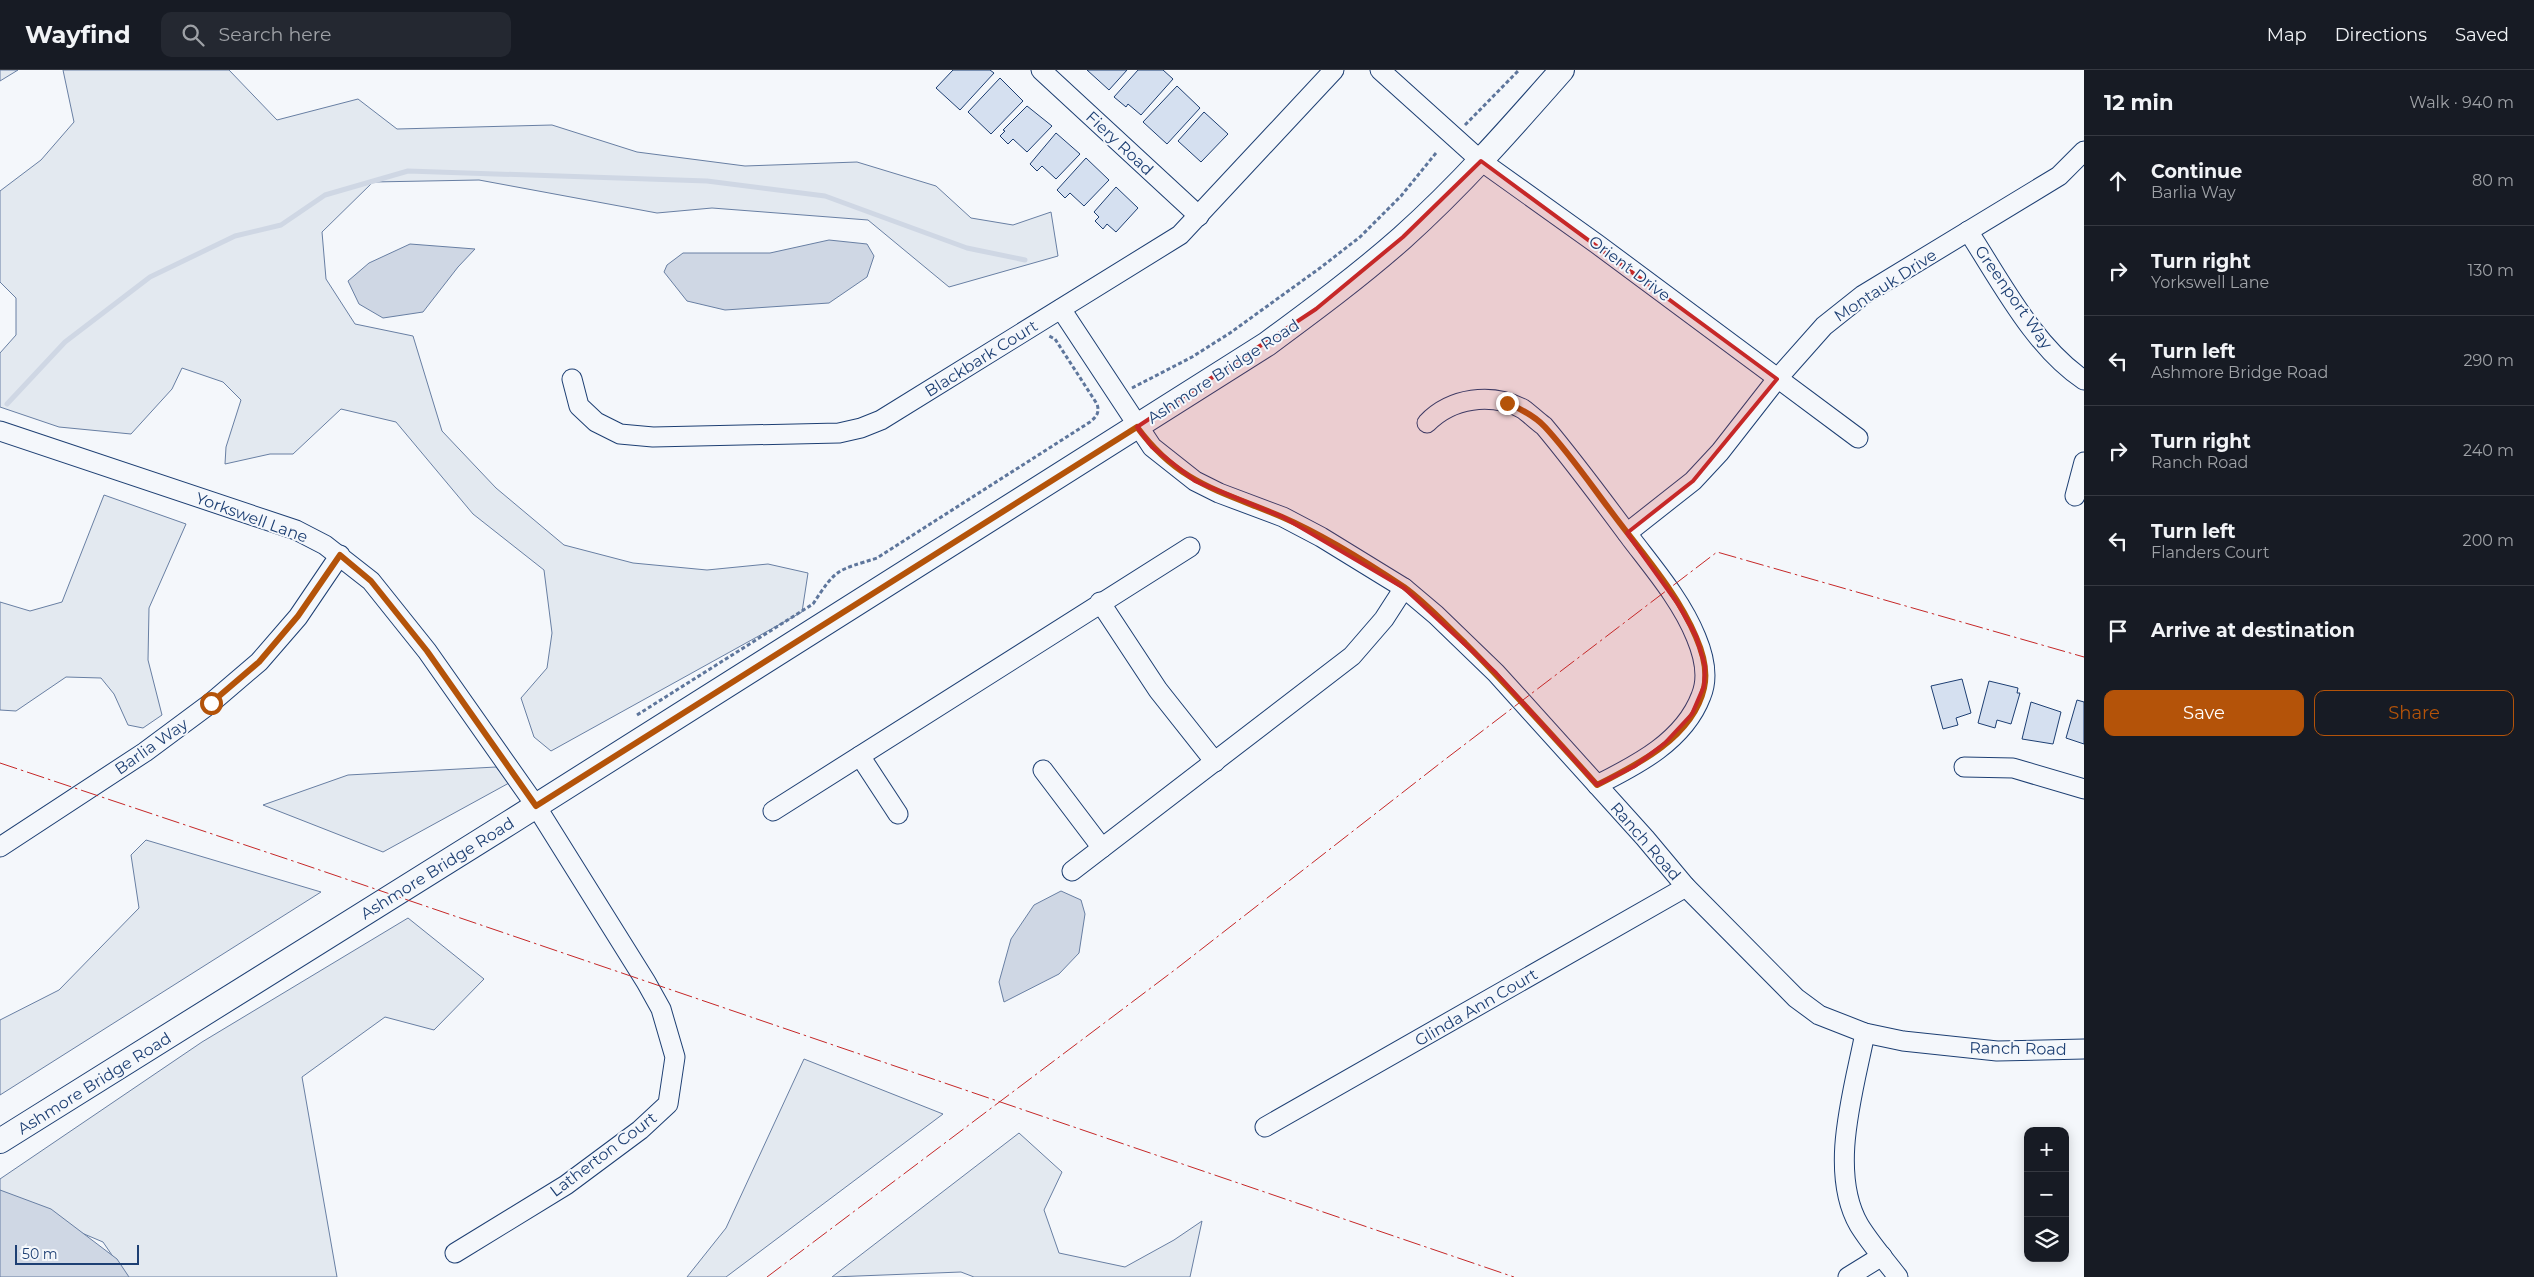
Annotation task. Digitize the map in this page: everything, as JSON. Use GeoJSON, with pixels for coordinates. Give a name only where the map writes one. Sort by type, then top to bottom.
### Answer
{"type":"FeatureCollection","features":[{"type":"Feature","properties":{"kind":"main road","name":"Ashmore Bridge Road"},"geometry":{"type":"LineString","coordinates":[[0,1141],[536,806],[1267,344],[1316,308],[1403,237],[1481,161],[1562,70]]}},
{"type":"Feature","properties":{"kind":"street","name":"Fiery Road"},"geometry":{"type":"LineString","coordinates":[[1041,70],[1199,216]]}},
{"type":"Feature","properties":{"kind":"street","name":"Blackbark Court"},"geometry":{"type":"LineString","coordinates":[[572,378],[578,406],[596,422],[620,434],[653,437],[839,432],[861,428],[881,420],[1180,235],[1334,70]]}},
{"type":"Feature","properties":{"kind":"street","name":"Orient Drive"},"geometry":{"type":"LineString","coordinates":[[1380,70],[1481,161],[1598,244],[1858,438]]}},
{"type":"Feature","properties":{"kind":"street","name":"Montauk Drive"},"geometry":{"type":"LineString","coordinates":[[1627,533],[1693,481],[1720,452],[1777,378],[1806,344],[1843,310],[1863,295],[2060,176],[2084,152]]}},
{"type":"Feature","properties":{"kind":"street","name":"Greenport Way"},"geometry":{"type":"LineString","coordinates":[[1968,231],[2045,344],[2062,362],[2084,380]]}},
{"type":"Feature","properties":{"kind":"street","name":"Ranch Road"},"geometry":{"type":"LineString","coordinates":[[1061,308],[1137,427],[1152,447],[1196,481],[1219,493],[1283,517],[1321,537],[1404,588],[1436,615],[1496,673],[1686,887],[1796,998],[1819,1016],[1865,1033],[1903,1041],[1996,1051],[2084,1049]]}},
{"type":"Feature","properties":{"kind":"street"},"geometry":{"type":"LineString","coordinates":[[1427,423],[1442,410],[1457,403],[1474,400],[1507,403],[1523,410],[1544,426],[1627,533],[1678,604],[1696,636],[1705,666],[1704,686],[1692,714],[1666,743],[1635,766],[1597,785]]}},
{"type":"Feature","properties":{"kind":"street","name":"Yorkswell Lane"},"geometry":{"type":"LineString","coordinates":[[0,431],[296,530],[340,555],[371,581],[427,651],[536,806]]}},
{"type":"Feature","properties":{"kind":"street"},"geometry":{"type":"LineString","coordinates":[[2075,496],[2084,462]]}},
{"type":"Feature","properties":{"kind":"street"},"geometry":{"type":"LineString","coordinates":[[773,811],[1100,602],[1190,547]]}},
{"type":"Feature","properties":{"kind":"street","name":"Barlia Way"},"geometry":{"type":"LineString","coordinates":[[0,847],[145,752],[239,680],[259,662],[298,616],[340,555]]}},
{"type":"Feature","properties":{"kind":"street"},"geometry":{"type":"LineString","coordinates":[[1072,871],[1352,656],[1384,619],[1404,588]]}},
{"type":"Feature","properties":{"kind":"street"},"geometry":{"type":"LineString","coordinates":[[1100,602],[1158,690],[1214,762]]}},
{"type":"Feature","properties":{"kind":"street"},"geometry":{"type":"LineString","coordinates":[[860,756],[898,814]]}},
{"type":"Feature","properties":{"kind":"street"},"geometry":{"type":"LineString","coordinates":[[1964,767],[2013,768],[2084,789]]}},
{"type":"Feature","properties":{"kind":"street"},"geometry":{"type":"LineString","coordinates":[[1043,770],[1102,848]]}},
{"type":"Feature","properties":{"kind":"street","name":"Latherton Court"},"geometry":{"type":"LineString","coordinates":[[455,1253],[566,1185],[640,1130],[668,1104],[675,1057],[661,1008],[536,806]]}},
{"type":"Feature","properties":{"kind":"street","name":"Glinda Ann Court"},"geometry":{"type":"LineString","coordinates":[[1265,1127],[1686,887]]}},
{"type":"Feature","properties":{"kind":"street"},"geometry":{"type":"LineString","coordinates":[[1865,1033],[1846,1140],[1844,1180],[1849,1202],[1859,1224],[1898,1277]]}},
{"type":"Feature","properties":{"kind":"street"},"geometry":{"type":"LineString","coordinates":[[1848,1277],[1882,1256]]}},
{"type":"Feature","properties":{"kind":"path"},"geometry":{"type":"LineString","coordinates":[[1461,129],[1519,70]]}},
{"type":"Feature","properties":{"kind":"path"},"geometry":{"type":"LineString","coordinates":[[1132,389],[1192,357],[1230,333],[1327,263],[1360,237],[1381,216],[1436,153]]}},
{"type":"Feature","properties":{"kind":"path"},"geometry":{"type":"LineString","coordinates":[[637,715],[812,604],[832,576],[840,570],[877,558],[1090,422],[1097,415],[1099,409],[1097,404],[1055,339],[1049,336],[1061,308]]}},
{"type":"Feature","properties":{"kind":"highlighted area"},"geometry":{"type":"Polygon","coordinates":[[[1481,161],[1777,379],[1693,481],[1627,533],[1678,604],[1696,636],[1705,666],[1704,686],[1692,714],[1665,743],[1635,766],[1597,785],[1496,673],[1404,588],[1283,517],[1195,481],[1152,447],[1137,427],[1316,309],[1403,237],[1481,161]]]}},
{"type":"Feature","properties":{"kind":"shaded area"},"geometry":{"type":"Polygon","coordinates":[[[0,70],[18,70],[0,81],[0,70]]]}},
{"type":"Feature","properties":{"kind":"shaded area"},"geometry":{"type":"Polygon","coordinates":[[[63,70],[229,70],[277,120],[358,99],[397,129],[552,125],[637,152],[745,166],[857,162],[936,186],[971,218],[1013,225],[1051,212],[1058,256],[949,287],[868,220],[712,208],[657,213],[479,180],[373,182],[322,232],[326,279],[355,324],[413,336],[442,431],[496,488],[564,545],[633,563],[707,570],[768,564],[808,573],[802,612],[551,751],[534,737],[521,698],[547,668],[552,633],[544,570],[473,514],[396,422],[341,409],[293,454],[270,454],[225,464],[226,447],[241,400],[223,382],[182,368],[172,389],[131,434],[59,427],[0,407],[0,353],[16,335],[16,298],[0,282],[0,191],[41,160],[74,122],[63,70]]]}},
{"type":"Feature","properties":{"kind":"shaded area"},"geometry":{"type":"Polygon","coordinates":[[[829,240],[867,244],[874,256],[867,277],[829,303],[725,310],[687,301],[664,272],[667,265],[683,253],[770,253],[829,240]]]}},
{"type":"Feature","properties":{"kind":"shaded area"},"geometry":{"type":"Polygon","coordinates":[[[410,244],[475,249],[458,267],[423,312],[383,318],[359,304],[348,281],[369,263],[410,244]]]}},
{"type":"Feature","properties":{"kind":"shaded area"},"geometry":{"type":"Polygon","coordinates":[[[104,495],[186,524],[149,608],[148,660],[162,715],[143,728],[128,725],[114,694],[101,678],[66,677],[16,711],[0,710],[0,602],[30,611],[62,602],[104,495]]]}},
{"type":"Feature","properties":{"kind":"shaded area"},"geometry":{"type":"Polygon","coordinates":[[[496,767],[509,783],[383,852],[263,805],[348,775],[496,767]]]}},
{"type":"Feature","properties":{"kind":"shaded area"},"geometry":{"type":"Polygon","coordinates":[[[146,840],[321,892],[0,1095],[0,1020],[59,990],[139,908],[131,855],[146,840]]]}},
{"type":"Feature","properties":{"kind":"shaded area"},"geometry":{"type":"Polygon","coordinates":[[[1061,891],[1081,900],[1085,914],[1079,953],[1059,974],[1004,1002],[999,982],[1011,939],[1034,905],[1061,891]]]}},
{"type":"Feature","properties":{"kind":"shaded area"},"geometry":{"type":"Polygon","coordinates":[[[408,918],[484,979],[434,1030],[385,1017],[302,1077],[337,1277],[127,1277],[103,1242],[51,1220],[0,1208],[0,1179],[202,1042],[408,918]]]}},
{"type":"Feature","properties":{"kind":"shaded area"},"geometry":{"type":"Polygon","coordinates":[[[804,1059],[943,1114],[726,1277],[687,1277],[726,1228],[804,1059]]]}},
{"type":"Feature","properties":{"kind":"shaded area"},"geometry":{"type":"Polygon","coordinates":[[[1019,1133],[1062,1172],[1044,1210],[1059,1253],[1125,1267],[1174,1240],[1202,1221],[1190,1277],[974,1277],[961,1272],[832,1277],[1019,1133]]]}},
{"type":"Feature","properties":{"kind":"shaded area"},"geometry":{"type":"Polygon","coordinates":[[[0,1190],[51,1209],[117,1259],[129,1277],[0,1277],[0,1190]]]}},
{"type":"Feature","properties":{"kind":"building"},"geometry":{"type":"Polygon","coordinates":[[[953,70],[990,70],[994,73],[960,110],[936,88],[953,70]]]}},
{"type":"Feature","properties":{"kind":"building"},"geometry":{"type":"Polygon","coordinates":[[[1087,70],[1127,70],[1109,90],[1087,70]]]}},
{"type":"Feature","properties":{"kind":"building"},"geometry":{"type":"Polygon","coordinates":[[[1138,70],[1163,70],[1173,79],[1141,115],[1128,104],[1126,107],[1114,97],[1138,70]]]}},
{"type":"Feature","properties":{"kind":"building"},"geometry":{"type":"Polygon","coordinates":[[[1000,78],[1023,101],[991,134],[968,112],[1000,78]]]}},
{"type":"Feature","properties":{"kind":"building"},"geometry":{"type":"Polygon","coordinates":[[[1177,86],[1200,108],[1167,144],[1143,122],[1177,86]]]}},
{"type":"Feature","properties":{"kind":"building"},"geometry":{"type":"Polygon","coordinates":[[[1027,106],[1052,126],[1027,152],[1013,139],[1008,144],[1000,136],[1005,131],[1003,130],[1027,106]]]}},
{"type":"Feature","properties":{"kind":"building"},"geometry":{"type":"Polygon","coordinates":[[[1204,112],[1228,134],[1201,162],[1178,141],[1204,112]]]}},
{"type":"Feature","properties":{"kind":"building"},"geometry":{"type":"Polygon","coordinates":[[[1056,133],[1080,154],[1056,179],[1042,166],[1037,171],[1030,164],[1056,133]]]}},
{"type":"Feature","properties":{"kind":"building"},"geometry":{"type":"Polygon","coordinates":[[[1086,158],[1109,180],[1084,206],[1070,193],[1065,198],[1057,190],[1086,158]]]}},
{"type":"Feature","properties":{"kind":"building"},"geometry":{"type":"Polygon","coordinates":[[[1116,187],[1138,208],[1116,232],[1107,224],[1103,229],[1095,221],[1099,217],[1094,212],[1116,187]]]}},
{"type":"Feature","properties":{"kind":"building"},"geometry":{"type":"Polygon","coordinates":[[[1962,679],[1971,713],[1956,718],[1958,725],[1943,729],[1931,686],[1962,679]]]}},
{"type":"Feature","properties":{"kind":"building"},"geometry":{"type":"Polygon","coordinates":[[[1989,681],[2018,688],[2017,693],[2020,693],[2011,724],[1997,720],[1995,728],[1978,723],[1989,681]]]}},
{"type":"Feature","properties":{"kind":"building"},"geometry":{"type":"Polygon","coordinates":[[[2077,700],[2084,702],[2084,744],[2066,738],[2077,700]]]}},
{"type":"Feature","properties":{"kind":"building"},"geometry":{"type":"Polygon","coordinates":[[[2031,702],[2061,712],[2053,744],[2022,739],[2031,702]]]}},
{"type":"Feature","properties":{"kind":"waterway"},"geometry":{"type":"LineString","coordinates":[[7,404],[65,342],[150,277],[235,236],[281,225],[325,195],[408,171],[707,181],[825,196],[967,248],[1025,260]]}},
{"type":"Feature","properties":{"kind":"power"},"geometry":{"type":"LineString","coordinates":[[767,1277],[1176,969],[1443,761],[1717,552],[2084,657]]}},
{"type":"Feature","properties":{"kind":"power"},"geometry":{"type":"LineString","coordinates":[[0,763],[1514,1277]]}},
{"type":"Feature","properties":{"kind":"route"},"geometry":{"type":"LineString","coordinates":[[211,703],[259,662],[298,616],[340,555],[371,581],[427,651],[536,806],[1137,427],[1152,447],[1196,481],[1219,493],[1283,517],[1321,537],[1404,588],[1436,615],[1496,673],[1597,785],[1635,766],[1666,743],[1679,730],[1692,714],[1702,696],[1705,676],[1703,656],[1696,636],[1678,604],[1647,559],[1565,452],[1544,426],[1523,410],[1507,403]]}}]}
